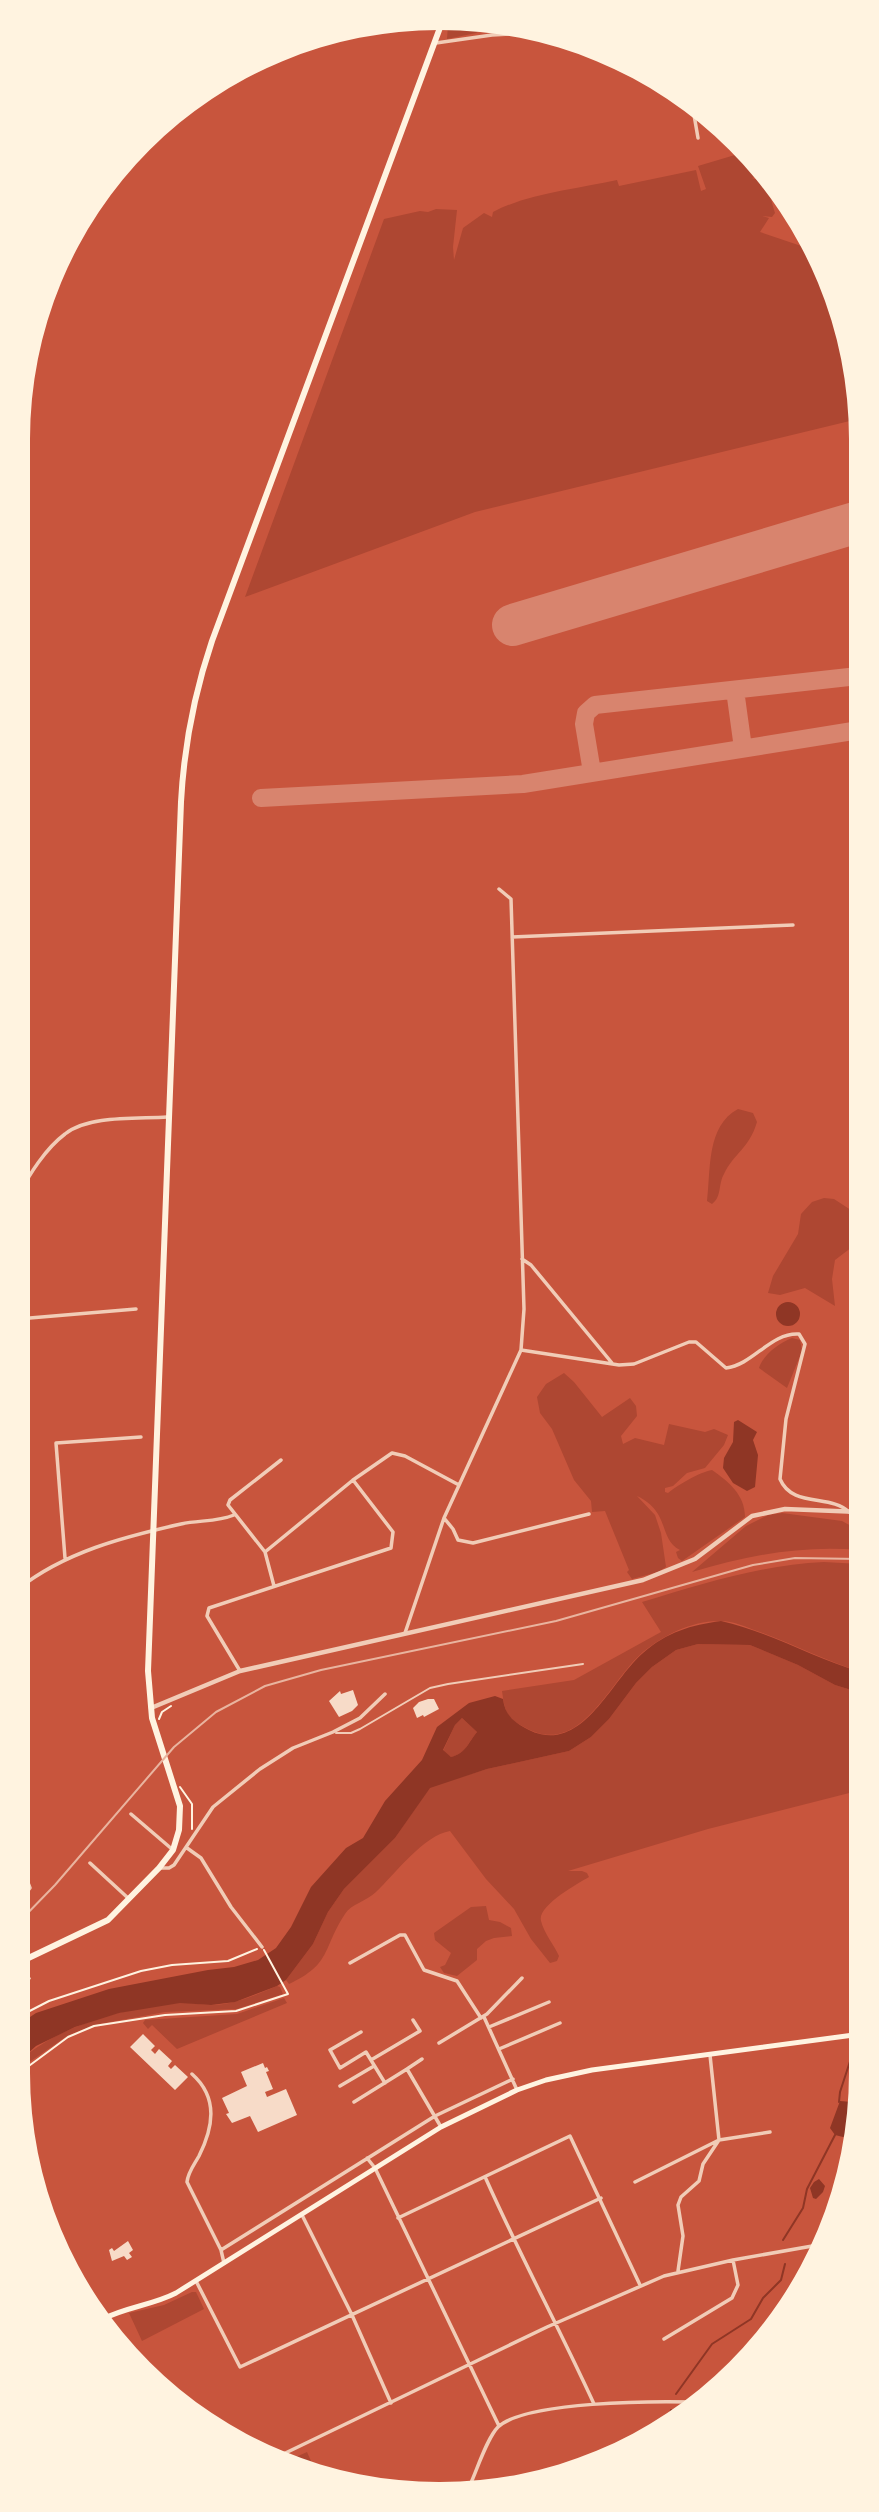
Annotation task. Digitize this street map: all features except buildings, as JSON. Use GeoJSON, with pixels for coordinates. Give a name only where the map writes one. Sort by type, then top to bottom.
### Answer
{"type":"FeatureCollection","features":[{"type":"Feature","properties":{"kind":"main road"},"geometry":{"type":"LineString","coordinates":[[30,1957],[100,1925],[130,1899],[159,1868],[173,1850],[180,1830],[181,1812],[150,1708],[148,1671],[185,755],[195,699],[219,621],[439,30]]}},
{"type":"Feature","properties":{"kind":"main road"},"geometry":{"type":"LineString","coordinates":[[110,2316],[127,2308],[164,2299],[441,2127],[517,2091],[568,2074],[849,2036]]}},
{"type":"Feature","properties":{"kind":"street"},"geometry":{"type":"LineString","coordinates":[[434,43],[501,35]]}},
{"type":"Feature","properties":{"kind":"street"},"geometry":{"type":"LineString","coordinates":[[695,119],[698,138]]}},
{"type":"Feature","properties":{"kind":"street"},"geometry":{"type":"LineString","coordinates":[[405,1633],[444,1518],[521,1350],[524,1309],[511,899],[499,890]]}},
{"type":"Feature","properties":{"kind":"street"},"geometry":{"type":"LineString","coordinates":[[512,937],[793,925]]}},
{"type":"Feature","properties":{"kind":"street"},"geometry":{"type":"LineString","coordinates":[[30,1177],[47,1152],[72,1129],[94,1121],[169,1117]]}},
{"type":"Feature","properties":{"kind":"street"},"geometry":{"type":"LineString","coordinates":[[522,1259],[531,1265],[613,1364]]}},
{"type":"Feature","properties":{"kind":"street"},"geometry":{"type":"LineString","coordinates":[[30,1318],[136,1309]]}},
{"type":"Feature","properties":{"kind":"street"},"geometry":{"type":"LineString","coordinates":[[521,1350],[613,1364],[634,1364],[689,1342],[696,1342],[722,1366],[731,1368],[787,1335],[799,1334],[805,1344],[786,1419],[780,1479],[793,1494],[843,1506],[849,1511]]}},
{"type":"Feature","properties":{"kind":"street"},"geometry":{"type":"LineString","coordinates":[[65,1558],[56,1443],[141,1437]]}},
{"type":"Feature","properties":{"kind":"street"},"geometry":{"type":"LineString","coordinates":[[265,1552],[353,1480],[392,1454],[405,1456],[460,1485]]}},
{"type":"Feature","properties":{"kind":"street"},"geometry":{"type":"LineString","coordinates":[[274,1586],[265,1552],[228,1507],[229,1502],[281,1460]]}},
{"type":"Feature","properties":{"kind":"street"},"geometry":{"type":"LineString","coordinates":[[240,1671],[207,1616],[208,1608],[391,1548],[393,1532],[353,1480]]}},
{"type":"Feature","properties":{"kind":"street"},"geometry":{"type":"LineString","coordinates":[[150,1708],[240,1671],[643,1580],[695,1559],[752,1516],[785,1509],[849,1512]]}},
{"type":"Feature","properties":{"kind":"street"},"geometry":{"type":"LineString","coordinates":[[444,1518],[458,1540],[472,1543],[589,1514]]}},
{"type":"Feature","properties":{"kind":"street"},"geometry":{"type":"LineString","coordinates":[[30,1580],[65,1558],[152,1532],[234,1515]]}},
{"type":"Feature","properties":{"kind":"street"},"geometry":{"type":"LineString","coordinates":[[159,1868],[172,1867],[213,1807],[260,1769],[293,1748],[360,1718],[385,1694]]}},
{"type":"Feature","properties":{"kind":"street"},"geometry":{"type":"LineString","coordinates":[[131,1814],[173,1850]]}},
{"type":"Feature","properties":{"kind":"street"},"geometry":{"type":"LineString","coordinates":[[187,1848],[201,1858],[231,1907],[261,1947]]}},
{"type":"Feature","properties":{"kind":"street"},"geometry":{"type":"LineString","coordinates":[[90,1863],[130,1899]]}},
{"type":"Feature","properties":{"kind":"street"},"geometry":{"type":"LineString","coordinates":[[350,1963],[400,1935],[405,1935],[424,1970],[457,1981],[489,2027],[517,2091]]}},
{"type":"Feature","properties":{"kind":"street"},"geometry":{"type":"LineString","coordinates":[[439,2043],[482,2018],[522,1978]]}},
{"type":"Feature","properties":{"kind":"street"},"geometry":{"type":"LineString","coordinates":[[489,2027],[549,2002]]}},
{"type":"Feature","properties":{"kind":"street"},"geometry":{"type":"LineString","coordinates":[[371,2060],[420,2031],[413,2020]]}},
{"type":"Feature","properties":{"kind":"street"},"geometry":{"type":"LineString","coordinates":[[499,2049],[560,2023]]}},
{"type":"Feature","properties":{"kind":"street"},"geometry":{"type":"LineString","coordinates":[[360,2032],[330,2050],[340,2068],[366,2052],[385,2083]]}},
{"type":"Feature","properties":{"kind":"street"},"geometry":{"type":"LineString","coordinates":[[678,2271],[683,2236],[678,2205],[681,2197],[699,2182],[703,2164],[719,2140],[710,2054]]}},
{"type":"Feature","properties":{"kind":"street"},"geometry":{"type":"LineString","coordinates":[[354,2102],[422,2059]]}},
{"type":"Feature","properties":{"kind":"street"},"geometry":{"type":"LineString","coordinates":[[340,2086],[374,2066]]}},
{"type":"Feature","properties":{"kind":"street"},"geometry":{"type":"LineString","coordinates":[[407,2069],[441,2127]]}},
{"type":"Feature","properties":{"kind":"street"},"geometry":{"type":"LineString","coordinates":[[192,2074],[202,2084],[213,2111],[208,2136],[187,2182],[224,2263]]}},
{"type":"Feature","properties":{"kind":"street"},"geometry":{"type":"LineString","coordinates":[[220,2250],[435,2116],[513,2078]]}},
{"type":"Feature","properties":{"kind":"street"},"geometry":{"type":"LineString","coordinates":[[635,2182],[719,2140],[769,2132]]}},
{"type":"Feature","properties":{"kind":"street"},"geometry":{"type":"LineString","coordinates":[[398,2218],[570,2137],[601,2198],[640,2286]]}},
{"type":"Feature","properties":{"kind":"street"},"geometry":{"type":"LineString","coordinates":[[367,2158],[375,2168],[499,2426]]}},
{"type":"Feature","properties":{"kind":"street"},"geometry":{"type":"LineString","coordinates":[[485,2178],[594,2404]]}},
{"type":"Feature","properties":{"kind":"street"},"geometry":{"type":"LineString","coordinates":[[196,2281],[240,2367],[601,2198]]}},
{"type":"Feature","properties":{"kind":"street"},"geometry":{"type":"LineString","coordinates":[[301,2214],[352,2315],[391,2403]]}},
{"type":"Feature","properties":{"kind":"street"},"geometry":{"type":"LineString","coordinates":[[287,2452],[475,2361],[678,2271],[810,2246]]}},
{"type":"Feature","properties":{"kind":"street"},"geometry":{"type":"LineString","coordinates":[[664,2339],[732,2298],[738,2285],[733,2260]]}},
{"type":"Feature","properties":{"kind":"street"},"geometry":{"type":"LineString","coordinates":[[472,2481],[499,2426],[522,2416],[594,2404],[683,2402]]}},
{"type":"Feature","properties":{"kind":"lane"},"geometry":{"type":"LineString","coordinates":[[333,1732],[351,1733],[360,1729],[430,1688],[583,1664]]}},
{"type":"Feature","properties":{"kind":"path"},"geometry":{"type":"LineString","coordinates":[[157,1723],[162,1712],[172,1705],[170,1702]]}},
{"type":"Feature","properties":{"kind":"path"},"geometry":{"type":"LineString","coordinates":[[30,2011],[48,2001],[141,1971],[172,1965],[228,1961],[261,1947]]}},
{"type":"Feature","properties":{"kind":"path"},"geometry":{"type":"LineString","coordinates":[[30,2065],[86,2028],[165,2015],[236,2011],[288,1994],[265,1952]]}},
{"type":"Feature","properties":{"kind":"shaded area"},"geometry":{"type":"Polygon","coordinates":[[[448,30],[478,32],[476,33],[447,39],[448,30]]]}},
{"type":"Feature","properties":{"kind":"shaded area"},"geometry":{"type":"Polygon","coordinates":[[[734,155],[771,198],[775,213],[772,217],[762,216],[769,218],[760,232],[800,246],[818,283],[835,333],[846,386],[848,421],[475,512],[245,597],[384,219],[436,209],[457,210],[454,260],[463,228],[484,213],[492,217],[493,212],[507,206],[554,192],[617,180],[619,186],[696,170],[701,191],[706,189],[698,166],[734,155]]]}},
{"type":"Feature","properties":{"kind":"shaded area"},"geometry":{"type":"Polygon","coordinates":[[[738,1109],[753,1113],[757,1122],[750,1139],[724,1174],[717,1198],[712,1204],[707,1201],[715,1137],[720,1126],[738,1109]]]}},
{"type":"Feature","properties":{"kind":"shaded area"},"geometry":{"type":"Polygon","coordinates":[[[824,1198],[834,1199],[849,1209],[849,1249],[835,1260],[832,1279],[835,1306],[805,1288],[780,1295],[768,1293],[773,1276],[798,1234],[801,1214],[812,1202],[824,1198]]]}},
{"type":"Feature","properties":{"kind":"shaded area"},"geometry":{"type":"Polygon","coordinates":[[[788,1302],[797,1305],[800,1314],[797,1323],[788,1326],[779,1323],[776,1314],[779,1305],[788,1302]]]}},
{"type":"Feature","properties":{"kind":"shaded area"},"geometry":{"type":"Polygon","coordinates":[[[792,1338],[800,1340],[802,1351],[787,1388],[759,1368],[772,1350],[792,1338]]]}},
{"type":"Feature","properties":{"kind":"shaded area"},"geometry":{"type":"Polygon","coordinates":[[[564,1373],[602,1417],[630,1398],[636,1406],[637,1416],[621,1436],[623,1444],[635,1438],[664,1445],[669,1424],[705,1432],[714,1429],[728,1435],[724,1445],[705,1468],[687,1473],[673,1486],[665,1488],[665,1492],[668,1493],[689,1479],[712,1470],[730,1484],[739,1496],[745,1517],[682,1561],[676,1552],[680,1550],[669,1539],[660,1517],[648,1502],[637,1496],[655,1515],[661,1533],[666,1567],[632,1579],[605,1511],[592,1512],[591,1501],[574,1480],[552,1429],[540,1413],[537,1397],[546,1384],[564,1373]]]}},
{"type":"Feature","properties":{"kind":"shaded area"},"geometry":{"type":"Polygon","coordinates":[[[738,1420],[757,1432],[753,1440],[758,1455],[755,1487],[747,1491],[733,1483],[723,1468],[724,1458],[733,1442],[734,1422],[738,1420]]]}},
{"type":"Feature","properties":{"kind":"shaded area"},"geometry":{"type":"Polygon","coordinates":[[[782,1513],[842,1521],[849,1525],[849,1550],[796,1550],[692,1572],[746,1526],[768,1515],[782,1513]]]}},
{"type":"Feature","properties":{"kind":"shaded area"},"geometry":{"type":"Polygon","coordinates":[[[849,1563],[849,1668],[739,1624],[710,1621],[670,1634],[643,1652],[592,1712],[578,1725],[563,1733],[545,1735],[526,1728],[508,1714],[502,1691],[574,1680],[661,1632],[642,1602],[754,1571],[800,1564],[849,1563]]]}},
{"type":"Feature","properties":{"kind":"shaded area"},"geometry":{"type":"Polygon","coordinates":[[[721,1621],[774,1638],[849,1668],[849,1689],[750,1645],[698,1644],[676,1650],[652,1667],[636,1683],[609,1719],[591,1737],[569,1751],[487,1769],[430,1788],[395,1838],[344,1889],[328,1912],[313,1944],[286,1980],[277,1986],[235,2002],[211,2005],[180,2003],[119,2013],[75,2027],[30,2051],[30,2017],[36,2013],[109,1989],[234,1967],[258,1960],[276,1948],[291,1927],[311,1887],[346,1848],[363,1838],[385,1801],[422,1760],[437,1727],[469,1703],[495,1696],[503,1699],[508,1714],[515,1722],[529,1730],[548,1735],[565,1733],[594,1711],[643,1653],[661,1640],[689,1627],[721,1621]],[[462,1718],[455,1725],[443,1750],[451,1757],[466,1747],[477,1732],[462,1718]]]}},
{"type":"Feature","properties":{"kind":"shaded area"},"geometry":{"type":"Polygon","coordinates":[[[698,1644],[750,1645],[849,1689],[849,1793],[708,1829],[568,1871],[582,1871],[589,1877],[551,1902],[541,1915],[542,1925],[559,1956],[557,1961],[550,1963],[531,1939],[514,1909],[486,1879],[450,1831],[440,1834],[420,1847],[372,1895],[348,1911],[320,1962],[313,1970],[289,1984],[286,1980],[313,1944],[328,1912],[344,1889],[395,1838],[430,1787],[487,1769],[569,1751],[591,1737],[609,1719],[636,1683],[652,1667],[676,1650],[698,1644]]]}},
{"type":"Feature","properties":{"kind":"shaded area"},"geometry":{"type":"Polygon","coordinates":[[[462,1718],[477,1732],[464,1750],[451,1757],[443,1751],[455,1725],[462,1718]]]}},
{"type":"Feature","properties":{"kind":"shaded area"},"geometry":{"type":"Polygon","coordinates":[[[486,1906],[489,1920],[511,1928],[512,1936],[486,1941],[477,1949],[477,1960],[457,1976],[444,1973],[440,1967],[445,1965],[451,1953],[435,1940],[434,1933],[471,1907],[486,1906]]]}},
{"type":"Feature","properties":{"kind":"shaded area"},"geometry":{"type":"Polygon","coordinates":[[[277,1986],[283,1994],[237,2009],[165,2012],[94,2025],[67,2036],[30,2062],[30,2053],[53,2038],[72,2028],[113,2014],[177,2003],[210,2005],[245,1999],[277,1986]]]}},
{"type":"Feature","properties":{"kind":"shaded area"},"geometry":{"type":"Polygon","coordinates":[[[284,1998],[287,2003],[177,2049],[152,2025],[148,2029],[143,2023],[145,2020],[237,2014],[284,1998]]]}},
{"type":"Feature","properties":{"kind":"shaded area"},"geometry":{"type":"Polygon","coordinates":[[[840,2101],[848,2102],[844,2137],[835,2135],[830,2128],[840,2101]]]}},
{"type":"Feature","properties":{"kind":"shaded area"},"geometry":{"type":"Polygon","coordinates":[[[819,2179],[825,2186],[816,2199],[813,2198],[810,2188],[819,2179]]]}},
{"type":"Feature","properties":{"kind":"shaded area"},"geometry":{"type":"Polygon","coordinates":[[[196,2292],[204,2309],[142,2341],[129,2313],[164,2305],[196,2292]]]}},
{"type":"Feature","properties":{"kind":"shaded area"},"geometry":{"type":"Polygon","coordinates":[[[307,2452],[311,2462],[308,2461],[297,2457],[307,2452]]]}},
{"type":"Feature","properties":{"kind":"waterway"},"geometry":{"type":"LineString","coordinates":[[839,2102],[849,2064]]}},
{"type":"Feature","properties":{"kind":"waterway"},"geometry":{"type":"LineString","coordinates":[[783,2240],[803,2208],[807,2189],[835,2135]]}},
{"type":"Feature","properties":{"kind":"waterway"},"geometry":{"type":"LineString","coordinates":[[676,2394],[712,2344],[751,2319],[763,2298],[781,2280],[785,2264]]}},
{"type":"Feature","properties":{"kind":"taxiway"},"geometry":{"type":"LineString","coordinates":[[592,772],[584,724],[586,713],[595,705],[849,677]]}},
{"type":"Feature","properties":{"kind":"taxiway"},"geometry":{"type":"LineString","coordinates":[[735,690],[743,748]]}},
{"type":"Feature","properties":{"kind":"taxiway"},"geometry":{"type":"LineString","coordinates":[[261,798],[523,784],[849,732]]}},
{"type":"Feature","properties":{"kind":"runway"},"geometry":{"type":"LineString","coordinates":[[513,625],[849,525]]}},
{"type":"Feature","properties":{"kind":"railway"},"geometry":{"type":"LineString","coordinates":[[30,1911],[174,1747],[216,1712],[265,1686],[321,1670],[556,1621],[753,1565],[795,1558],[849,1559]]}}]}
